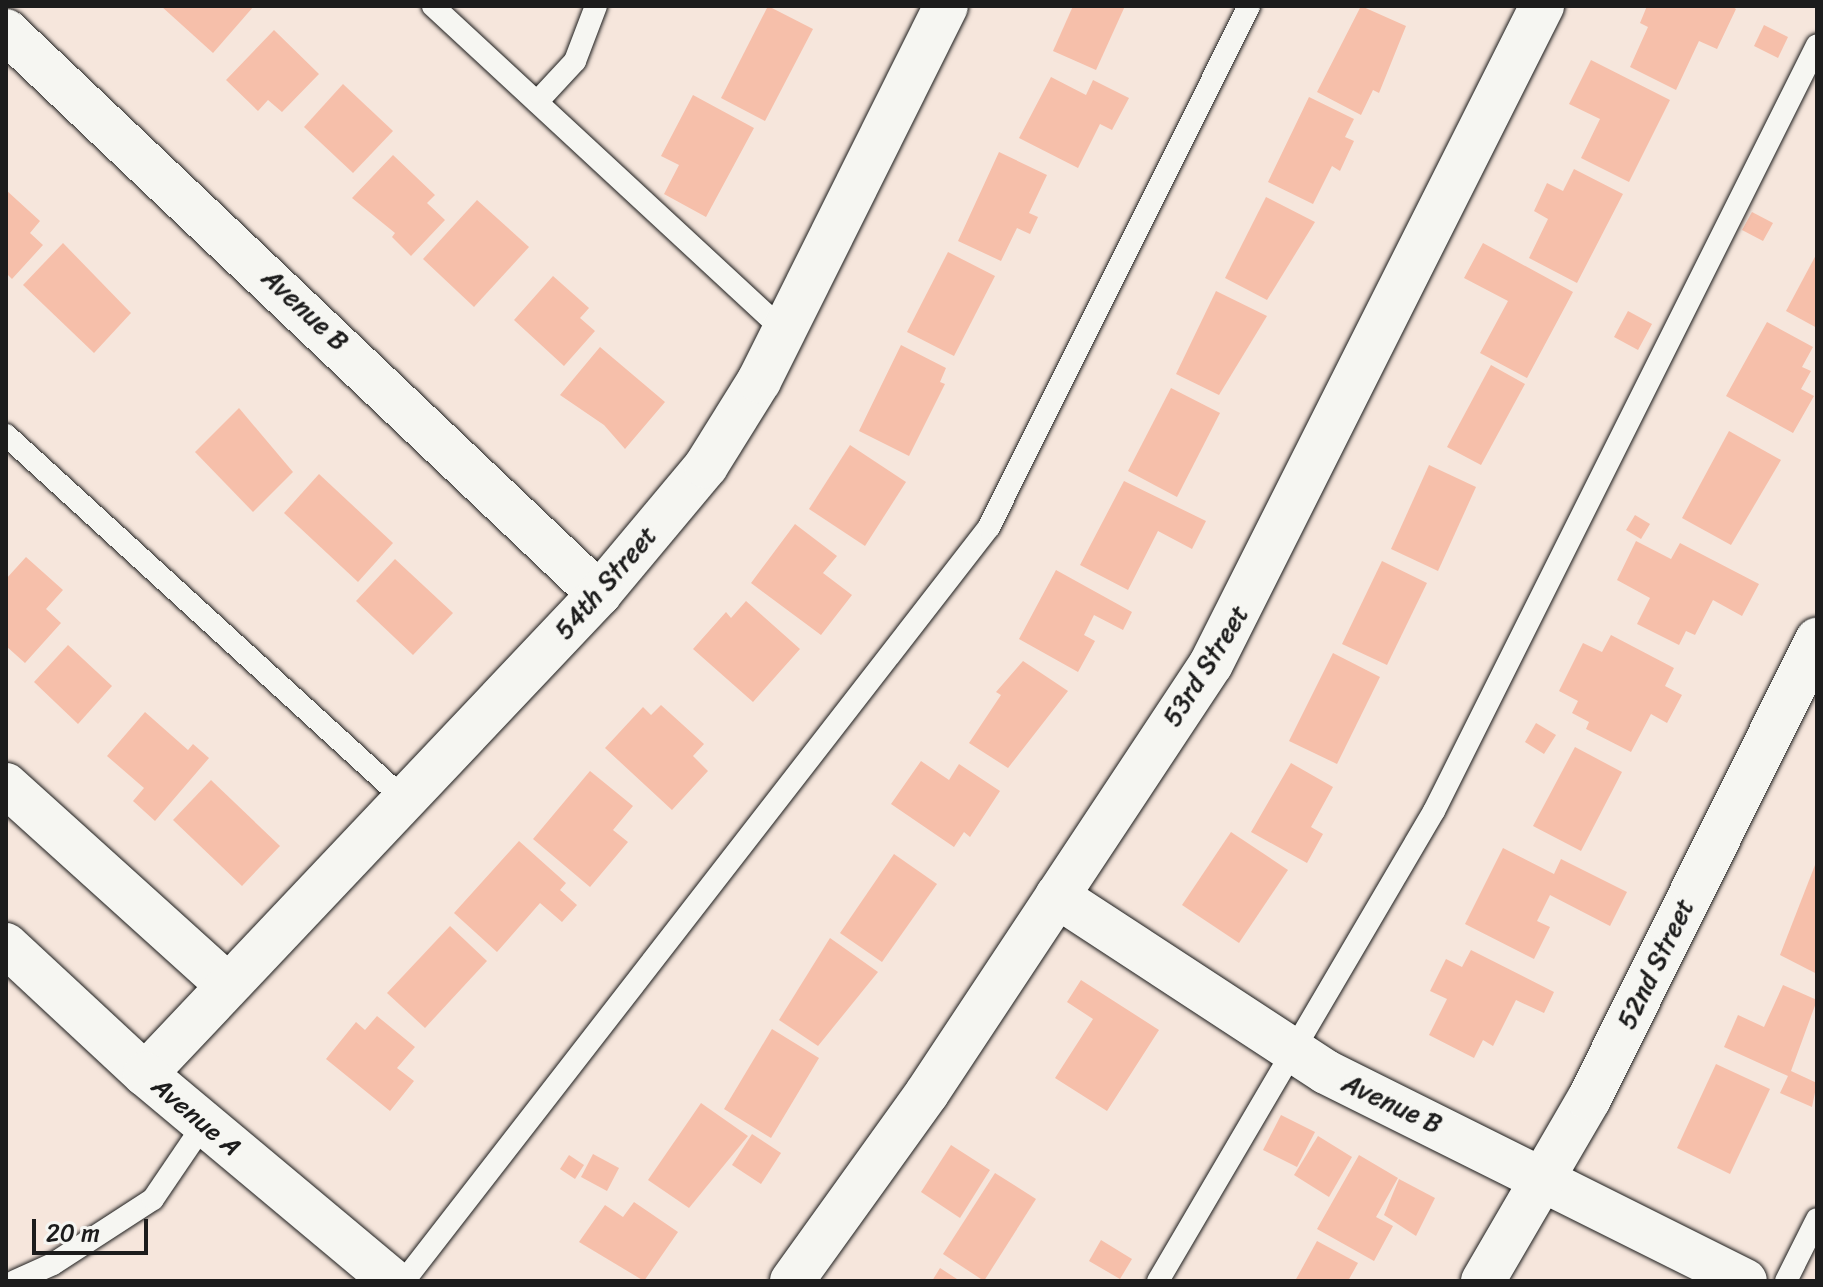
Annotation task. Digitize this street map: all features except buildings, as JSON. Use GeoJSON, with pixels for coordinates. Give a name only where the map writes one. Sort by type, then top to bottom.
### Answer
{"type":"FeatureCollection","features":[{"type":"Feature","properties":{"kind":"street","name":"54th Street"},"geometry":{"type":"LineString","coordinates":[[145,1074],[599,594],[706,466],[784,331],[946,6]]}},
{"type":"Feature","properties":{"kind":"street","name":"53rd Street"},"geometry":{"type":"LineString","coordinates":[[792,1281],[1057,896],[1252,592],[1542,6]]}},
{"type":"Feature","properties":{"kind":"street","name":"Avenue B"},"geometry":{"type":"LineString","coordinates":[[6,31],[599,594]]}},
{"type":"Feature","properties":{"kind":"street","name":"52nd Street"},"geometry":{"type":"LineString","coordinates":[[1483,1281],[1589,1099],[1817,640]]}},
{"type":"Feature","properties":{"kind":"street"},"geometry":{"type":"LineString","coordinates":[[6,785],[227,985]]}},
{"type":"Feature","properties":{"kind":"street","name":"Avenue B"},"geometry":{"type":"LineString","coordinates":[[1057,896],[1295,1055],[1745,1281]]}},
{"type":"Feature","properties":{"kind":"street","name":"Avenue A"},"geometry":{"type":"LineString","coordinates":[[6,945],[145,1074],[393,1281]]}},
{"type":"Feature","properties":{"kind":"lane"},"geometry":{"type":"LineString","coordinates":[[433,6],[784,331]]}},
{"type":"Feature","properties":{"kind":"lane"},"geometry":{"type":"LineString","coordinates":[[537,102],[575,61],[596,6]]}},
{"type":"Feature","properties":{"kind":"lane"},"geometry":{"type":"LineString","coordinates":[[404,1281],[989,527],[1249,6]]}},
{"type":"Feature","properties":{"kind":"lane"},"geometry":{"type":"LineString","coordinates":[[1158,1281],[1295,1055],[1434,811],[1817,45]]}},
{"type":"Feature","properties":{"kind":"lane"},"geometry":{"type":"LineString","coordinates":[[6,435],[404,799]]}},
{"type":"Feature","properties":{"kind":"lane"},"geometry":{"type":"LineString","coordinates":[[15,1281],[53,1264],[153,1199],[204,1124]]}},
{"type":"Feature","properties":{"kind":"lane"},"geometry":{"type":"LineString","coordinates":[[1786,1281],[1817,1219]]}}]}
